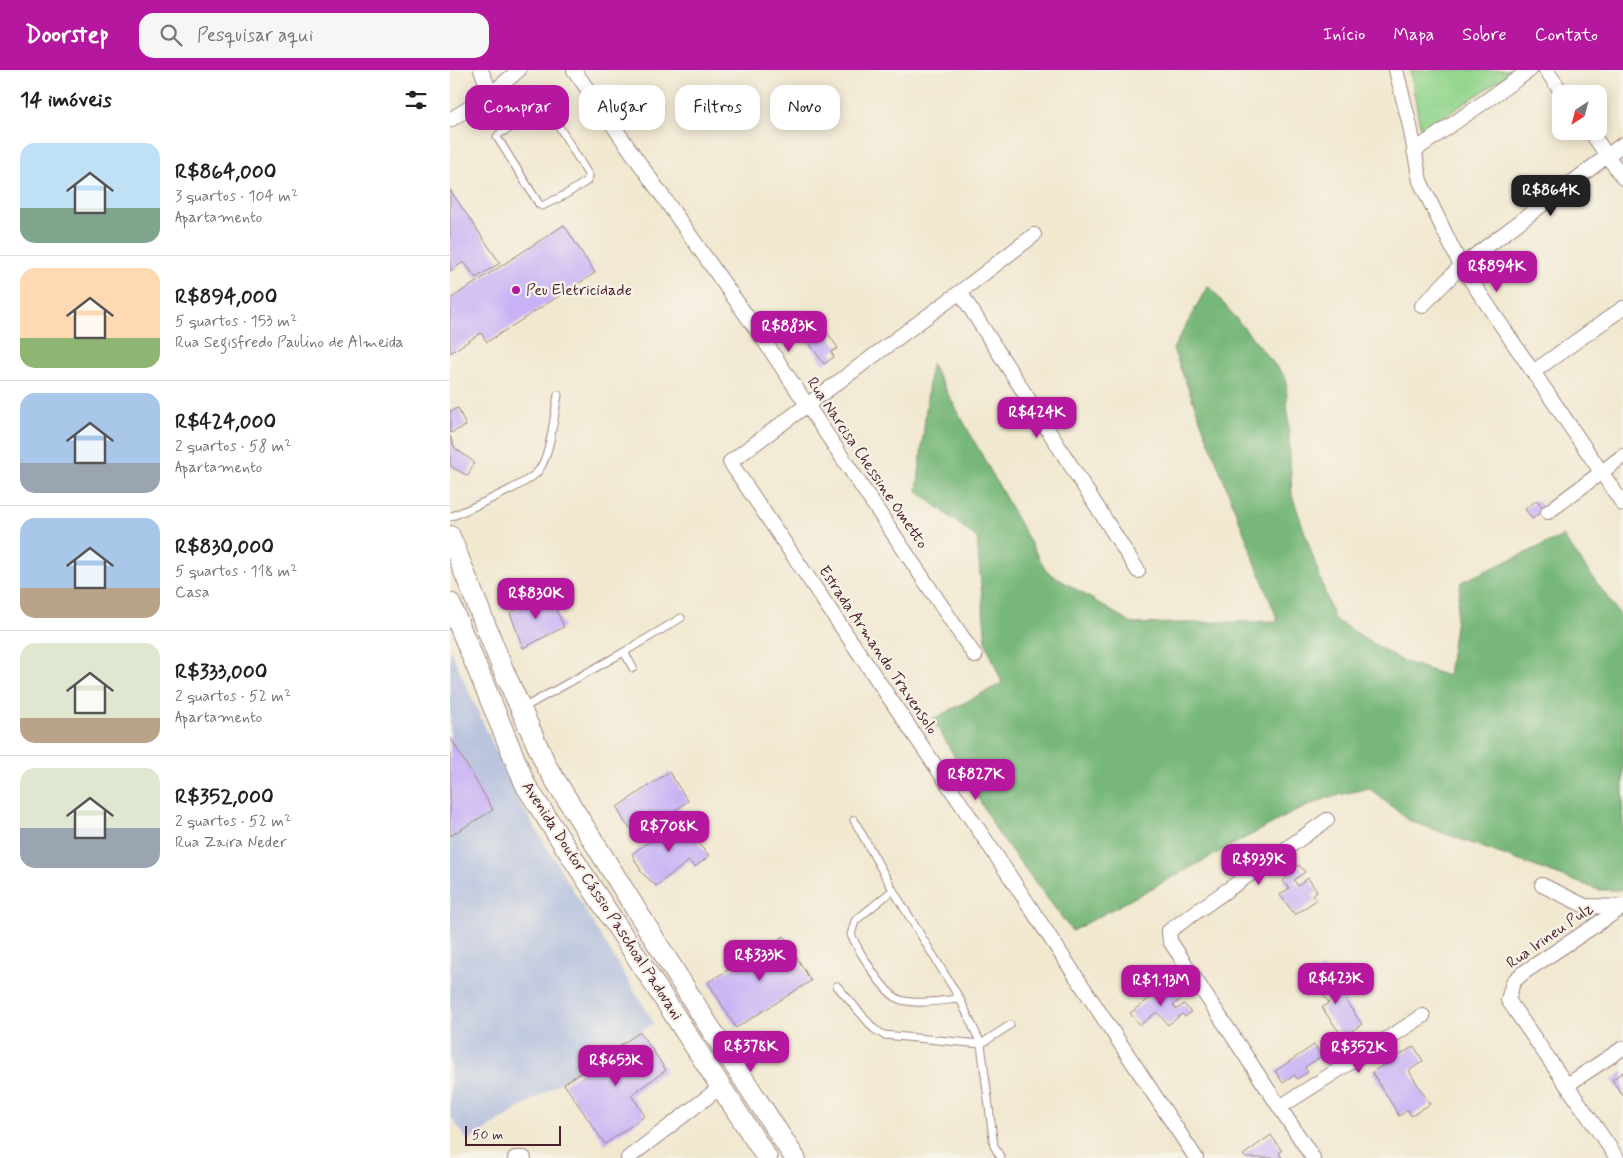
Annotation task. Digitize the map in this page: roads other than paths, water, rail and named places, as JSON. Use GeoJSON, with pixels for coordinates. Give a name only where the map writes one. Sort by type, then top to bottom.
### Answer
{"type":"FeatureCollection","features":[{"type":"Feature","properties":{"kind":"main road","name":"Avenida Doutor Cássio Paschoal Padovani"},"geometry":{"type":"LineString","coordinates":[[450,536],[520,709],[552,775],[705,1020],[795,1158]]}},
{"type":"Feature","properties":{"kind":"main road","name":"Avenida Doutor Cássio Paschoal Padovani"},"geometry":{"type":"LineString","coordinates":[[450,604],[526,786],[767,1158]]}},
{"type":"Feature","properties":{"kind":"main road"},"geometry":{"type":"LineString","coordinates":[[450,604],[464,614],[477,646],[482,651],[490,652],[495,649]]}},
{"type":"Feature","properties":{"kind":"main road"},"geometry":{"type":"LineString","coordinates":[[722,1086],[729,1081],[735,1081],[761,1114],[771,1121]]}},
{"type":"Feature","properties":{"kind":"street"},"geometry":{"type":"LineString","coordinates":[[481,70],[487,85]]}},
{"type":"Feature","properties":{"kind":"street"},"geometry":{"type":"LineString","coordinates":[[502,85],[519,70]]}},
{"type":"Feature","properties":{"kind":"street","name":"Rua Narcisa Chessine Ometto"},"geometry":{"type":"LineString","coordinates":[[574,70],[683,222],[975,656]]}},
{"type":"Feature","properties":{"kind":"street"},"geometry":{"type":"LineString","coordinates":[[1396,70],[1420,181],[1461,266],[1623,504]]}},
{"type":"Feature","properties":{"kind":"street"},"geometry":{"type":"LineString","coordinates":[[1414,150],[1530,70]]}},
{"type":"Feature","properties":{"kind":"street"},"geometry":{"type":"LineString","coordinates":[[1546,70],[1557,85]]}},
{"type":"Feature","properties":{"kind":"street"},"geometry":{"type":"LineString","coordinates":[[450,120],[465,110]]}},
{"type":"Feature","properties":{"kind":"street"},"geometry":{"type":"LineString","coordinates":[[1596,140],[1623,178]]}},
{"type":"Feature","properties":{"kind":"street"},"geometry":{"type":"LineString","coordinates":[[1422,306],[1461,266],[1623,144]]}},
{"type":"Feature","properties":{"kind":"street"},"geometry":{"type":"LineString","coordinates":[[807,405],[1034,235]]}},
{"type":"Feature","properties":{"kind":"street"},"geometry":{"type":"LineString","coordinates":[[960,292],[1138,571]]}},
{"type":"Feature","properties":{"kind":"street"},"geometry":{"type":"LineString","coordinates":[[1533,372],[1623,308]]}},
{"type":"Feature","properties":{"kind":"street","name":"Estrada Armando Travensolo"},"geometry":{"type":"LineString","coordinates":[[807,405],[730,462],[999,860],[1196,1158]]}},
{"type":"Feature","properties":{"kind":"street"},"geometry":{"type":"LineString","coordinates":[[1548,512],[1623,456]]}},
{"type":"Feature","properties":{"kind":"street"},"geometry":{"type":"LineString","coordinates":[[1313,1158],[1170,941],[1169,931],[1327,820]]}},
{"type":"Feature","properties":{"kind":"street"},"geometry":{"type":"LineString","coordinates":[[1542,885],[1585,906],[1623,907]]}},
{"type":"Feature","properties":{"kind":"street","name":"Rua Irineu Pulz"},"geometry":{"type":"LineString","coordinates":[[1567,1085],[1508,1000],[1513,982],[1523,973],[1623,907]]}},
{"type":"Feature","properties":{"kind":"street"},"geometry":{"type":"LineString","coordinates":[[1280,1107],[1423,1016]]}},
{"type":"Feature","properties":{"kind":"street"},"geometry":{"type":"LineString","coordinates":[[1617,1158],[1567,1085],[1623,1048]]}},
{"type":"Feature","properties":{"kind":"street"},"geometry":{"type":"LineString","coordinates":[[628,1158],[722,1086]]}},
{"type":"Feature","properties":{"kind":"street"},"geometry":{"type":"LineString","coordinates":[[514,1158],[524,1158]]}},
{"type":"Feature","properties":{"kind":"lane"},"geometry":{"type":"LineString","coordinates":[[541,112],[552,115],[586,170],[587,180],[545,205],[539,204],[498,140],[499,134],[514,126],[541,112]]}},
{"type":"Feature","properties":{"kind":"lane"},"geometry":{"type":"LineString","coordinates":[[450,517],[524,481],[539,471],[546,456],[558,395]]}},
{"type":"Feature","properties":{"kind":"lane"},"geometry":{"type":"LineString","coordinates":[[520,709],[624,652],[681,618]]}},
{"type":"Feature","properties":{"kind":"lane"},"geometry":{"type":"LineString","coordinates":[[624,652],[633,668]]}},
{"type":"Feature","properties":{"kind":"lane"},"geometry":{"type":"LineString","coordinates":[[854,820],[893,890],[960,999],[981,1044],[994,1146],[1001,1158]]}},
{"type":"Feature","properties":{"kind":"lane"},"geometry":{"type":"LineString","coordinates":[[893,890],[855,921],[852,927],[851,935],[865,962],[896,997],[902,1000],[960,999]]}},
{"type":"Feature","properties":{"kind":"lane"},"geometry":{"type":"LineString","coordinates":[[837,986],[874,1029],[884,1035],[981,1044],[1010,1025]]}},
{"type":"Feature","properties":{"kind":"place","name":"Peu Eletricidade"},"geometry":{"type":"Point","coordinates":[516,290]}}]}
